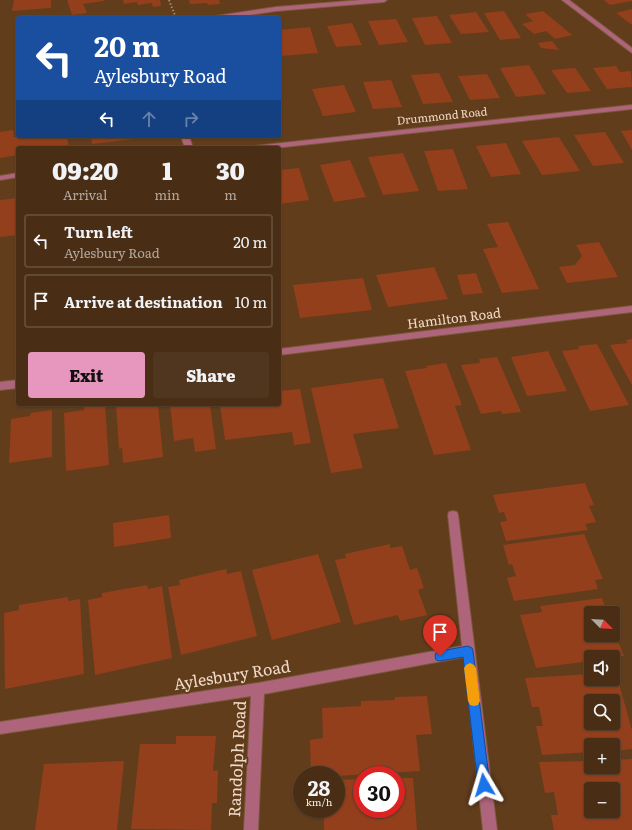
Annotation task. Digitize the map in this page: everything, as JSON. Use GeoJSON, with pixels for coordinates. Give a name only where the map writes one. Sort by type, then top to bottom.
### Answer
{"type":"FeatureCollection","features":[{"type":"Feature","properties":{"kind":"street"},"geometry":{"type":"LineString","coordinates":[[229,16],[276,9],[384,0]]}},
{"type":"Feature","properties":{"kind":"street"},"geometry":{"type":"LineString","coordinates":[[565,0],[632,52]]}},
{"type":"Feature","properties":{"kind":"street","name":"Drummond Road"},"geometry":{"type":"LineString","coordinates":[[272,146],[632,107]]}},
{"type":"Feature","properties":{"kind":"street"},"geometry":{"type":"LineString","coordinates":[[0,178],[16,175]]}},
{"type":"Feature","properties":{"kind":"street","name":"Hamilton Road"},"geometry":{"type":"LineString","coordinates":[[281,352],[632,309]]}},
{"type":"Feature","properties":{"kind":"street"},"geometry":{"type":"LineString","coordinates":[[0,386],[16,384]]}},
{"type":"Feature","properties":{"kind":"street"},"geometry":{"type":"LineString","coordinates":[[453,515],[490,830]]}},
{"type":"Feature","properties":{"kind":"street","name":"Aylesbury Road"},"geometry":{"type":"LineString","coordinates":[[0,728],[258,689],[468,651]]}},
{"type":"Feature","properties":{"kind":"street","name":"Randolph Road"},"geometry":{"type":"LineString","coordinates":[[251,830],[258,689]]}},
{"type":"Feature","properties":{"kind":"path"},"geometry":{"type":"LineString","coordinates":[[170,0],[175,16]]}},
{"type":"Feature","properties":{"kind":"building"},"geometry":{"type":"Polygon","coordinates":[[[14,0],[51,0],[51,8],[12,11],[14,0]]]}},
{"type":"Feature","properties":{"kind":"building"},"geometry":{"type":"Polygon","coordinates":[[[67,0],[104,1],[83,4],[87,13],[72,15],[67,0]]]}},
{"type":"Feature","properties":{"kind":"building"},"geometry":{"type":"Polygon","coordinates":[[[123,0],[160,0],[161,6],[153,7],[152,3],[138,5],[137,2],[124,4],[123,0]]]}},
{"type":"Feature","properties":{"kind":"building"},"geometry":{"type":"Polygon","coordinates":[[[189,0],[219,0],[220,4],[190,4],[189,0]]]}},
{"type":"Feature","properties":{"kind":"building"},"geometry":{"type":"Polygon","coordinates":[[[604,0],[632,0],[632,1],[610,5],[604,0]]]}},
{"type":"Feature","properties":{"kind":"building"},"geometry":{"type":"Polygon","coordinates":[[[632,9],[632,25],[616,13],[632,9]]]}},
{"type":"Feature","properties":{"kind":"building"},"geometry":{"type":"Polygon","coordinates":[[[504,11],[521,38],[500,40],[484,13],[504,11]]]}},
{"type":"Feature","properties":{"kind":"building"},"geometry":{"type":"Polygon","coordinates":[[[543,11],[572,35],[555,39],[546,31],[534,34],[522,24],[533,21],[525,14],[543,11]]]}},
{"type":"Feature","properties":{"kind":"building"},"geometry":{"type":"Polygon","coordinates":[[[476,12],[489,32],[461,34],[449,15],[476,12]]]}},
{"type":"Feature","properties":{"kind":"building"},"geometry":{"type":"Polygon","coordinates":[[[437,16],[452,43],[425,45],[412,18],[437,16]]]}},
{"type":"Feature","properties":{"kind":"building"},"geometry":{"type":"Polygon","coordinates":[[[396,19],[408,42],[379,45],[368,21],[396,19]]]}},
{"type":"Feature","properties":{"kind":"building"},"geometry":{"type":"Polygon","coordinates":[[[352,23],[362,45],[336,47],[327,26],[352,23]]]}},
{"type":"Feature","properties":{"kind":"building"},"geometry":{"type":"Polygon","coordinates":[[[310,27],[318,53],[281,56],[281,30],[310,27]]]}},
{"type":"Feature","properties":{"kind":"building"},"geometry":{"type":"Polygon","coordinates":[[[552,41],[559,50],[541,48],[538,43],[552,41]]]}},
{"type":"Feature","properties":{"kind":"building"},"geometry":{"type":"Polygon","coordinates":[[[529,65],[546,94],[516,97],[500,68],[529,65]]]}},
{"type":"Feature","properties":{"kind":"building"},"geometry":{"type":"Polygon","coordinates":[[[616,66],[620,72],[631,71],[632,87],[607,89],[593,68],[616,66]]]}},
{"type":"Feature","properties":{"kind":"building"},"geometry":{"type":"Polygon","coordinates":[[[575,68],[591,91],[567,93],[551,70],[575,68]]]}},
{"type":"Feature","properties":{"kind":"building"},"geometry":{"type":"Polygon","coordinates":[[[439,73],[453,102],[423,104],[411,75],[439,73]]]}},
{"type":"Feature","properties":{"kind":"building"},"geometry":{"type":"Polygon","coordinates":[[[487,74],[500,98],[470,100],[458,76],[487,74]]]}},
{"type":"Feature","properties":{"kind":"building"},"geometry":{"type":"Polygon","coordinates":[[[391,80],[402,107],[373,109],[363,82],[391,80]]]}},
{"type":"Feature","properties":{"kind":"building"},"geometry":{"type":"Polygon","coordinates":[[[344,85],[356,112],[323,116],[312,89],[344,85]]]}},
{"type":"Feature","properties":{"kind":"building"},"geometry":{"type":"Polygon","coordinates":[[[13,130],[14,137],[16,138],[67,138],[69,146],[16,146],[16,155],[0,158],[0,132],[13,130]]]}},
{"type":"Feature","properties":{"kind":"building"},"geometry":{"type":"Polygon","coordinates":[[[632,130],[632,150],[621,131],[632,130]]]}},
{"type":"Feature","properties":{"kind":"building"},"geometry":{"type":"Polygon","coordinates":[[[605,132],[624,163],[593,166],[574,135],[605,132]]]}},
{"type":"Feature","properties":{"kind":"building"},"geometry":{"type":"Polygon","coordinates":[[[559,137],[580,171],[542,175],[522,141],[559,137]]]}},
{"type":"Feature","properties":{"kind":"building"},"geometry":{"type":"Polygon","coordinates":[[[91,138],[143,138],[92,144],[91,138]]]}},
{"type":"Feature","properties":{"kind":"building"},"geometry":{"type":"Polygon","coordinates":[[[506,143],[521,174],[491,177],[476,146],[506,143]]]}},
{"type":"Feature","properties":{"kind":"building"},"geometry":{"type":"Polygon","coordinates":[[[453,149],[468,189],[438,191],[424,151],[453,149]]]}},
{"type":"Feature","properties":{"kind":"building"},"geometry":{"type":"Polygon","coordinates":[[[403,153],[419,191],[383,195],[368,157],[403,153]]]}},
{"type":"Feature","properties":{"kind":"building"},"geometry":{"type":"Polygon","coordinates":[[[350,160],[366,197],[334,202],[320,165],[350,160]]]}},
{"type":"Feature","properties":{"kind":"building"},"geometry":{"type":"Polygon","coordinates":[[[299,168],[309,200],[281,204],[281,170],[299,168]]]}},
{"type":"Feature","properties":{"kind":"building"},"geometry":{"type":"Polygon","coordinates":[[[16,198],[16,235],[0,237],[0,200],[16,198]]]}},
{"type":"Feature","properties":{"kind":"building"},"geometry":{"type":"Polygon","coordinates":[[[508,222],[539,289],[502,293],[483,249],[498,247],[487,224],[508,222]]]}},
{"type":"Feature","properties":{"kind":"building"},"geometry":{"type":"Polygon","coordinates":[[[599,242],[618,277],[567,283],[559,267],[575,265],[582,256],[576,245],[599,242]]]}},
{"type":"Feature","properties":{"kind":"building"},"geometry":{"type":"Polygon","coordinates":[[[434,267],[448,299],[388,307],[376,275],[434,267]]]}},
{"type":"Feature","properties":{"kind":"building"},"geometry":{"type":"Polygon","coordinates":[[[476,273],[483,293],[463,295],[457,275],[476,273]]]}},
{"type":"Feature","properties":{"kind":"building"},"geometry":{"type":"Polygon","coordinates":[[[363,278],[372,310],[300,318],[293,285],[363,278]]]}},
{"type":"Feature","properties":{"kind":"building"},"geometry":{"type":"Polygon","coordinates":[[[632,339],[632,385],[610,345],[628,343],[626,340],[632,339]]]}},
{"type":"Feature","properties":{"kind":"building"},"geometry":{"type":"Polygon","coordinates":[[[597,344],[629,405],[590,411],[562,351],[579,349],[578,346],[597,344]]]}},
{"type":"Feature","properties":{"kind":"building"},"geometry":{"type":"Polygon","coordinates":[[[548,351],[567,391],[527,396],[511,357],[548,351]]]}},
{"type":"Feature","properties":{"kind":"building"},"geometry":{"type":"Polygon","coordinates":[[[497,357],[521,412],[502,414],[501,411],[481,414],[461,365],[480,363],[479,359],[497,357]]]}},
{"type":"Feature","properties":{"kind":"building"},"geometry":{"type":"Polygon","coordinates":[[[446,363],[462,405],[455,406],[471,450],[434,455],[405,371],[427,368],[426,366],[446,363]]]}},
{"type":"Feature","properties":{"kind":"building"},"geometry":{"type":"Polygon","coordinates":[[[383,378],[399,428],[353,434],[363,468],[331,473],[311,388],[383,378]]]}},
{"type":"Feature","properties":{"kind":"building"},"geometry":{"type":"Polygon","coordinates":[[[300,389],[311,443],[294,445],[292,432],[225,440],[220,406],[281,406],[281,391],[300,389]]]}},
{"type":"Feature","properties":{"kind":"building"},"geometry":{"type":"Polygon","coordinates":[[[105,406],[109,465],[66,471],[64,413],[84,410],[84,407],[105,406]]]}},
{"type":"Feature","properties":{"kind":"building"},"geometry":{"type":"Polygon","coordinates":[[[116,406],[158,406],[163,457],[123,463],[122,448],[119,449],[116,406]]]}},
{"type":"Feature","properties":{"kind":"building"},"geometry":{"type":"Polygon","coordinates":[[[170,406],[210,406],[216,449],[195,452],[193,438],[174,441],[170,406]]]}},
{"type":"Feature","properties":{"kind":"building"},"geometry":{"type":"Polygon","coordinates":[[[52,410],[52,457],[9,463],[11,419],[30,416],[31,413],[52,410]]]}},
{"type":"Feature","properties":{"kind":"building"},"geometry":{"type":"Polygon","coordinates":[[[585,483],[594,505],[589,506],[596,522],[585,524],[588,530],[506,541],[500,522],[507,521],[504,512],[499,513],[493,495],[585,483]]]}},
{"type":"Feature","properties":{"kind":"building"},"geometry":{"type":"Polygon","coordinates":[[[169,515],[171,538],[114,547],[113,523],[169,515]]]}},
{"type":"Feature","properties":{"kind":"building"},"geometry":{"type":"Polygon","coordinates":[[[584,534],[603,579],[595,580],[598,589],[514,601],[507,578],[516,576],[512,564],[509,565],[503,545],[584,534]]]}},
{"type":"Feature","properties":{"kind":"building"},"geometry":{"type":"Polygon","coordinates":[[[390,544],[390,548],[402,546],[410,570],[417,568],[424,588],[418,590],[427,615],[400,621],[398,615],[354,625],[335,560],[346,558],[345,554],[390,544]]]}},
{"type":"Feature","properties":{"kind":"building"},"geometry":{"type":"Polygon","coordinates":[[[318,554],[341,622],[272,640],[252,570],[318,554]]]}},
{"type":"Feature","properties":{"kind":"building"},"geometry":{"type":"Polygon","coordinates":[[[226,569],[227,574],[241,571],[257,636],[181,655],[168,587],[180,585],[179,580],[226,569]]]}},
{"type":"Feature","properties":{"kind":"building"},"geometry":{"type":"Polygon","coordinates":[[[147,585],[148,589],[162,586],[172,658],[95,675],[88,600],[102,597],[102,593],[147,585]]]}},
{"type":"Feature","properties":{"kind":"building"},"geometry":{"type":"Polygon","coordinates":[[[68,597],[68,601],[80,599],[84,674],[5,689],[4,613],[19,610],[19,605],[68,597]]]}},
{"type":"Feature","properties":{"kind":"building"},"geometry":{"type":"Polygon","coordinates":[[[602,598],[605,606],[584,606],[584,642],[618,642],[624,656],[620,656],[620,650],[584,650],[584,662],[536,668],[520,615],[542,612],[540,606],[602,598]]]}},
{"type":"Feature","properties":{"kind":"building"},"geometry":{"type":"Polygon","coordinates":[[[584,674],[584,686],[620,686],[632,730],[632,749],[620,750],[620,738],[584,738],[584,752],[542,755],[536,726],[543,726],[539,707],[532,707],[525,678],[584,674]]]}},
{"type":"Feature","properties":{"kind":"building"},"geometry":{"type":"Polygon","coordinates":[[[427,696],[432,734],[416,735],[420,771],[405,772],[405,766],[353,766],[353,775],[345,775],[345,766],[311,766],[310,740],[323,738],[322,708],[361,706],[361,701],[395,700],[395,697],[427,696]]]}},
{"type":"Feature","properties":{"kind":"building"},"geometry":{"type":"Polygon","coordinates":[[[176,736],[216,736],[213,771],[218,770],[217,803],[212,803],[211,830],[131,829],[140,744],[176,744],[176,736]]]}},
{"type":"Feature","properties":{"kind":"building"},"geometry":{"type":"Polygon","coordinates":[[[632,759],[632,830],[554,830],[551,815],[558,815],[554,792],[545,793],[539,762],[584,761],[584,774],[620,774],[620,760],[632,759]]]}},
{"type":"Feature","properties":{"kind":"building"},"geometry":{"type":"Polygon","coordinates":[[[124,761],[117,830],[35,830],[44,764],[124,761]]]}},
{"type":"Feature","properties":{"kind":"building"},"geometry":{"type":"Polygon","coordinates":[[[405,778],[413,778],[417,830],[324,830],[324,818],[345,818],[345,780],[353,779],[353,818],[405,818],[405,778]]]}},
{"type":"Feature","properties":{"kind":"slow traffic"},"geometry":{"type":"LineString","coordinates":[[470,668],[474,701]]}},
{"type":"Feature","properties":{"kind":"route"},"geometry":{"type":"LineString","coordinates":[[440,656],[468,651],[484,785]]}}]}
